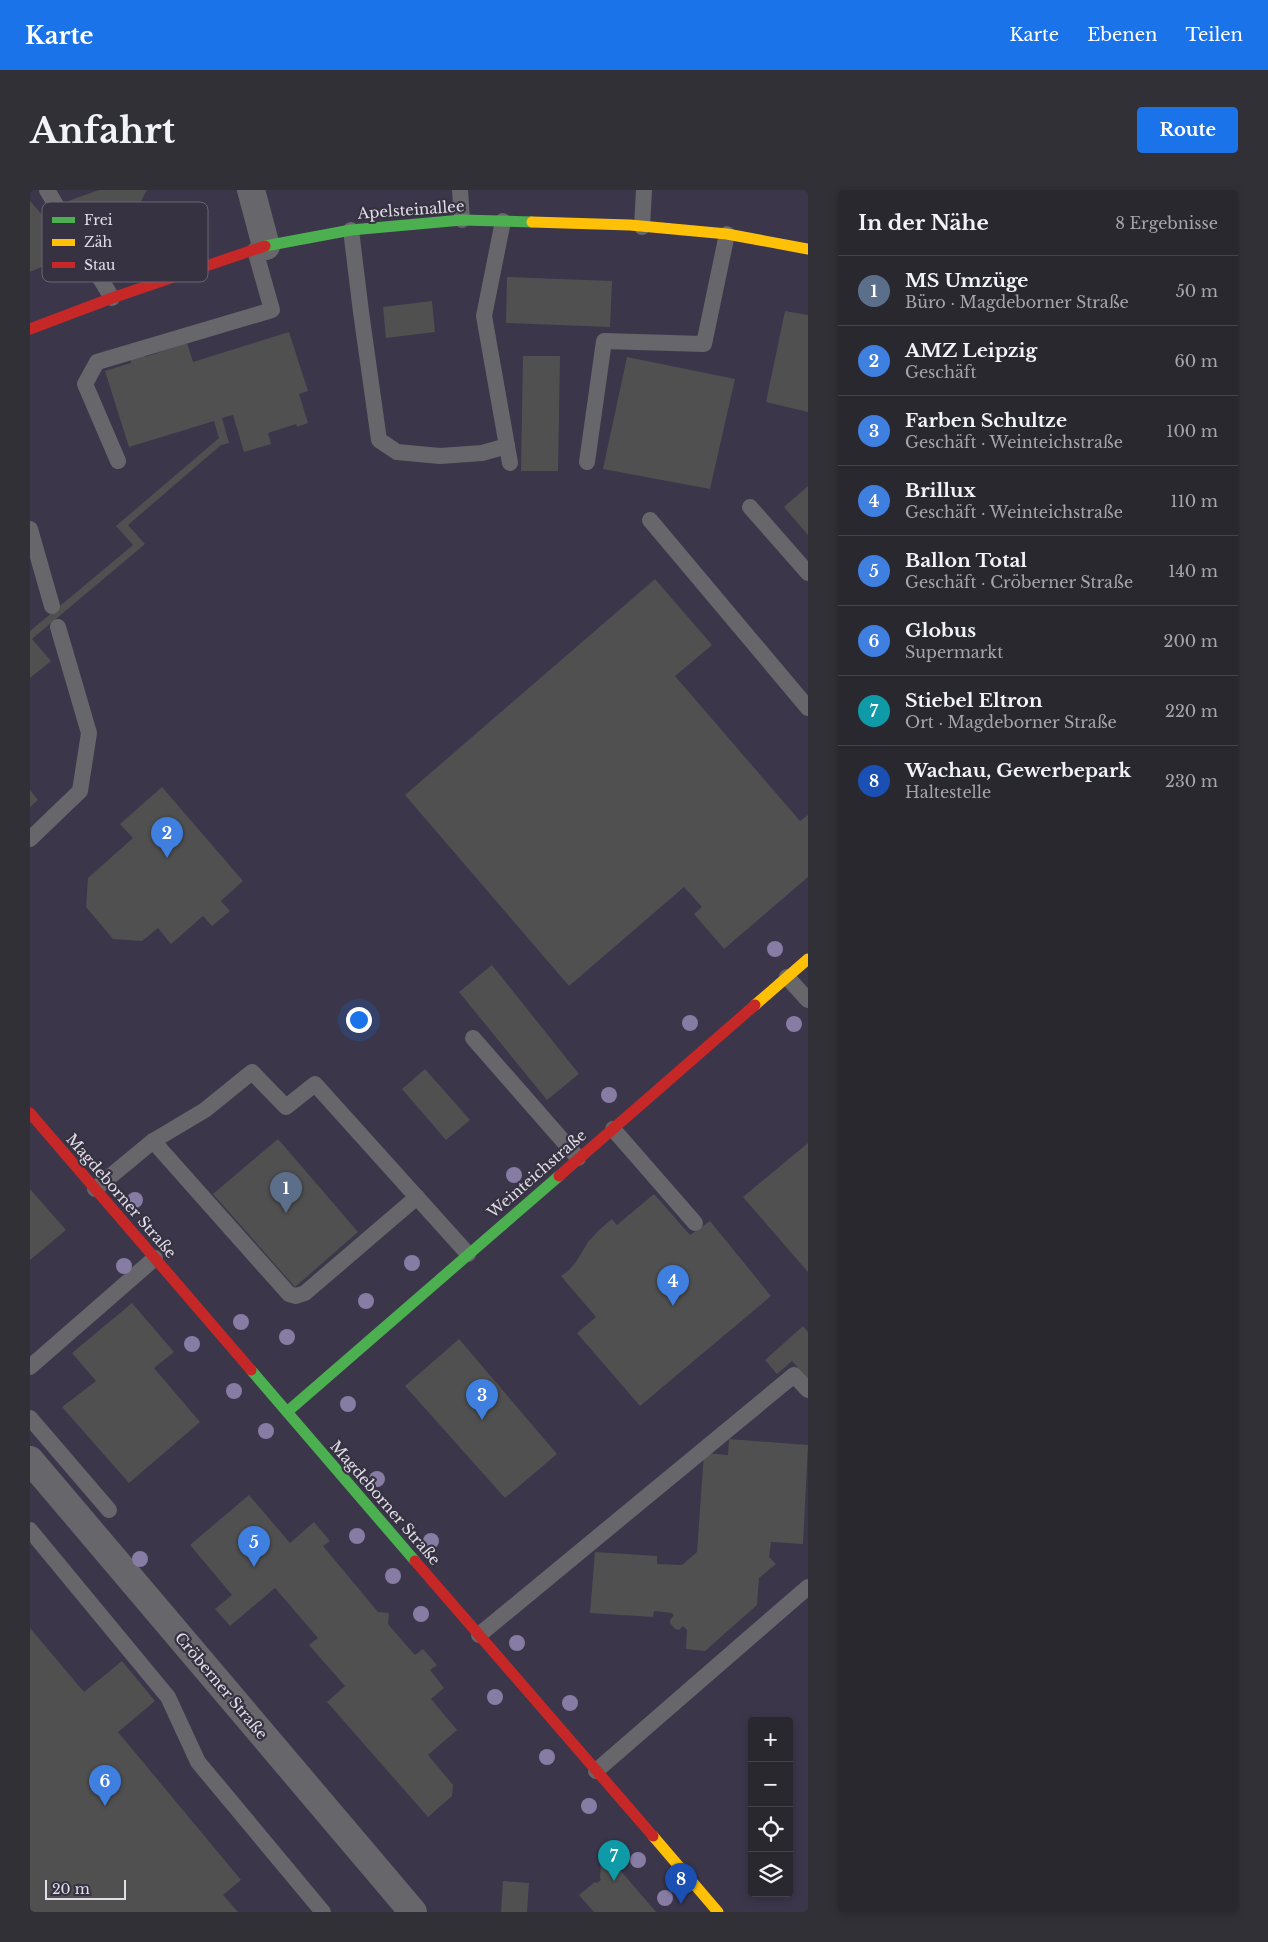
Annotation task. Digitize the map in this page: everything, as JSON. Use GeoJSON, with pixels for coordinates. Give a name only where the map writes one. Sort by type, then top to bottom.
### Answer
{"type":"FeatureCollection","features":[{"type":"Feature","properties":{"kind":"street"},"geometry":{"type":"LineString","coordinates":[[251,190],[260,248]]}},
{"type":"Feature","properties":{"kind":"street","name":"Apelsteinallee"},"geometry":{"type":"LineString","coordinates":[[208,266],[260,248],[351,230],[462,220],[642,227],[727,234],[808,249]]}},
{"type":"Feature","properties":{"kind":"street","name":"Apelsteinallee"},"geometry":{"type":"LineString","coordinates":[[30,329],[159,282]]}},
{"type":"Feature","properties":{"kind":"street","name":"Weinteichstraße"},"geometry":{"type":"LineString","coordinates":[[286,1412],[808,959]]}},
{"type":"Feature","properties":{"kind":"street","name":"Magdeborner Straße"},"geometry":{"type":"LineString","coordinates":[[30,1114],[718,1912]]}},
{"type":"Feature","properties":{"kind":"street","name":"Cröberner Straße"},"geometry":{"type":"LineString","coordinates":[[30,1460],[413,1912]]}},
{"type":"Feature","properties":{"kind":"lane"},"geometry":{"type":"LineString","coordinates":[[47,190],[54,202]]}},
{"type":"Feature","properties":{"kind":"lane"},"geometry":{"type":"LineString","coordinates":[[460,190],[462,220]]}},
{"type":"Feature","properties":{"kind":"lane"},"geometry":{"type":"LineString","coordinates":[[642,227],[644,190]]}},
{"type":"Feature","properties":{"kind":"lane"},"geometry":{"type":"LineString","coordinates":[[503,221],[484,316],[510,463]]}},
{"type":"Feature","properties":{"kind":"lane"},"geometry":{"type":"LineString","coordinates":[[351,230],[360,312],[379,440],[397,452],[440,456],[482,453],[506,446]]}},
{"type":"Feature","properties":{"kind":"lane"},"geometry":{"type":"LineString","coordinates":[[587,462],[604,340],[704,344],[727,234]]}},
{"type":"Feature","properties":{"kind":"lane"},"geometry":{"type":"LineString","coordinates":[[118,461],[84,384],[97,362],[272,310],[260,248]]}},
{"type":"Feature","properties":{"kind":"lane"},"geometry":{"type":"LineString","coordinates":[[102,282],[112,298]]}},
{"type":"Feature","properties":{"kind":"lane"},"geometry":{"type":"LineString","coordinates":[[750,508],[808,573]]}},
{"type":"Feature","properties":{"kind":"lane"},"geometry":{"type":"LineString","coordinates":[[650,520],[808,708]]}},
{"type":"Feature","properties":{"kind":"lane"},"geometry":{"type":"LineString","coordinates":[[30,529],[52,606]]}},
{"type":"Feature","properties":{"kind":"lane"},"geometry":{"type":"LineString","coordinates":[[30,838],[80,791],[89,733],[58,627]]}},
{"type":"Feature","properties":{"kind":"lane"},"geometry":{"type":"LineString","coordinates":[[788,977],[808,1000]]}},
{"type":"Feature","properties":{"kind":"lane"},"geometry":{"type":"LineString","coordinates":[[473,1038],[578,1158]]}},
{"type":"Feature","properties":{"kind":"lane"},"geometry":{"type":"LineString","coordinates":[[96,1189],[153,1141],[205,1110],[252,1072],[286,1108],[315,1084],[468,1254]]}},
{"type":"Feature","properties":{"kind":"lane"},"geometry":{"type":"LineString","coordinates":[[613,1129],[695,1223]]}},
{"type":"Feature","properties":{"kind":"lane"},"geometry":{"type":"LineString","coordinates":[[153,1141],[288,1294],[296,1296],[305,1294],[417,1197]]}},
{"type":"Feature","properties":{"kind":"lane"},"geometry":{"type":"LineString","coordinates":[[30,1367],[154,1258]]}},
{"type":"Feature","properties":{"kind":"lane"},"geometry":{"type":"LineString","coordinates":[[479,1635],[794,1375],[808,1390]]}},
{"type":"Feature","properties":{"kind":"lane"},"geometry":{"type":"LineString","coordinates":[[30,1418],[109,1510]]}},
{"type":"Feature","properties":{"kind":"lane"},"geometry":{"type":"LineString","coordinates":[[30,1530],[168,1697],[198,1762],[323,1912]]}},
{"type":"Feature","properties":{"kind":"lane"},"geometry":{"type":"LineString","coordinates":[[596,1771],[808,1587]]}},
{"type":"Feature","properties":{"kind":"shaded area"},"geometry":{"type":"Polygon","coordinates":[[[30,190],[808,190],[808,1912],[30,1912],[30,190]]]}},
{"type":"Feature","properties":{"kind":"building"},"geometry":{"type":"Polygon","coordinates":[[[99,190],[147,190],[141,202],[68,201],[99,190]]]}},
{"type":"Feature","properties":{"kind":"building"},"geometry":{"type":"Polygon","coordinates":[[[30,201],[42,215],[42,267],[30,272],[30,201]]]}},
{"type":"Feature","properties":{"kind":"building"},"geometry":{"type":"Polygon","coordinates":[[[507,277],[612,281],[610,327],[506,323],[507,277]]]}},
{"type":"Feature","properties":{"kind":"building"},"geometry":{"type":"Polygon","coordinates":[[[432,301],[435,332],[386,338],[383,307],[432,301]]]}},
{"type":"Feature","properties":{"kind":"building"},"geometry":{"type":"Polygon","coordinates":[[[785,311],[808,315],[808,412],[766,402],[785,311]]]}},
{"type":"Feature","properties":{"kind":"building"},"geometry":{"type":"Polygon","coordinates":[[[289,332],[308,391],[299,394],[308,423],[297,427],[296,424],[268,433],[271,444],[244,452],[233,415],[222,418],[229,443],[221,445],[128,525],[145,544],[32,639],[51,661],[30,678],[30,631],[133,545],[116,526],[219,438],[214,421],[129,447],[105,371],[131,363],[129,355],[142,351],[145,357],[187,343],[193,362],[289,332]]]}},
{"type":"Feature","properties":{"kind":"building"},"geometry":{"type":"Polygon","coordinates":[[[523,356],[560,356],[558,471],[521,471],[523,356]]]}},
{"type":"Feature","properties":{"kind":"building"},"geometry":{"type":"Polygon","coordinates":[[[627,357],[735,379],[710,489],[603,469],[627,357]]]}},
{"type":"Feature","properties":{"kind":"building"},"geometry":{"type":"Polygon","coordinates":[[[808,486],[808,535],[784,507],[808,486]]]}},
{"type":"Feature","properties":{"kind":"building"},"geometry":{"type":"Polygon","coordinates":[[[655,579],[712,645],[675,676],[800,821],[808,815],[808,877],[724,949],[694,914],[702,907],[684,887],[569,986],[405,795],[655,579]]]}},
{"type":"Feature","properties":{"kind":"building"},"geometry":{"type":"Polygon","coordinates":[[[162,787],[243,881],[221,901],[230,911],[212,926],[203,916],[171,944],[158,928],[142,941],[113,939],[86,907],[88,878],[133,838],[120,824],[162,787]]]}},
{"type":"Feature","properties":{"kind":"building"},"geometry":{"type":"Polygon","coordinates":[[[30,790],[38,800],[30,807],[30,790]]]}},
{"type":"Feature","properties":{"kind":"building"},"geometry":{"type":"Polygon","coordinates":[[[492,965],[579,1074],[547,1100],[459,992],[492,965]]]}},
{"type":"Feature","properties":{"kind":"building"},"geometry":{"type":"Polygon","coordinates":[[[425,1069],[470,1120],[446,1140],[402,1089],[425,1069]]]}},
{"type":"Feature","properties":{"kind":"building"},"geometry":{"type":"Polygon","coordinates":[[[278,1139],[358,1232],[295,1287],[213,1194],[278,1139]]]}},
{"type":"Feature","properties":{"kind":"building"},"geometry":{"type":"Polygon","coordinates":[[[808,1143],[808,1272],[743,1197],[808,1143]]]}},
{"type":"Feature","properties":{"kind":"building"},"geometry":{"type":"Polygon","coordinates":[[[30,1189],[66,1230],[30,1260],[30,1189]]]}},
{"type":"Feature","properties":{"kind":"building"},"geometry":{"type":"Polygon","coordinates":[[[654,1194],[690,1235],[710,1221],[771,1296],[640,1406],[577,1333],[596,1317],[561,1276],[576,1262],[588,1242],[599,1230],[612,1219],[617,1225],[654,1194]]]}},
{"type":"Feature","properties":{"kind":"building"},"geometry":{"type":"Polygon","coordinates":[[[132,1303],[174,1352],[154,1368],[200,1422],[129,1483],[62,1407],[96,1381],[72,1353],[132,1303]]]}},
{"type":"Feature","properties":{"kind":"building"},"geometry":{"type":"Polygon","coordinates":[[[803,1326],[808,1332],[808,1379],[792,1361],[777,1374],[765,1360],[803,1326]]]}},
{"type":"Feature","properties":{"kind":"building"},"geometry":{"type":"Polygon","coordinates":[[[459,1339],[557,1454],[505,1498],[405,1386],[459,1339]]]}},
{"type":"Feature","properties":{"kind":"building"},"geometry":{"type":"Polygon","coordinates":[[[729,1439],[808,1445],[803,1544],[771,1542],[769,1557],[776,1564],[759,1578],[757,1605],[705,1651],[686,1649],[687,1630],[683,1626],[679,1630],[675,1629],[670,1623],[674,1615],[672,1613],[654,1611],[653,1617],[590,1613],[595,1552],[657,1556],[657,1564],[682,1565],[697,1552],[704,1453],[728,1455],[729,1439]]]}},
{"type":"Feature","properties":{"kind":"building"},"geometry":{"type":"Polygon","coordinates":[[[249,1495],[290,1543],[314,1522],[330,1541],[323,1546],[378,1612],[389,1613],[388,1624],[400,1638],[415,1655],[423,1649],[437,1665],[430,1670],[444,1688],[431,1699],[457,1730],[428,1755],[453,1785],[452,1796],[428,1817],[327,1702],[345,1686],[309,1645],[318,1638],[275,1588],[230,1626],[215,1609],[232,1595],[190,1545],[249,1495]]]}},
{"type":"Feature","properties":{"kind":"building"},"geometry":{"type":"Polygon","coordinates":[[[30,1628],[84,1692],[122,1661],[155,1701],[118,1732],[241,1880],[223,1895],[238,1912],[30,1912],[30,1628]]]}},
{"type":"Feature","properties":{"kind":"building"},"geometry":{"type":"Polygon","coordinates":[[[602,1849],[656,1912],[594,1912],[579,1895],[595,1882],[597,1883],[601,1880],[602,1849]]]}},
{"type":"Feature","properties":{"kind":"building"},"geometry":{"type":"Polygon","coordinates":[[[503,1881],[529,1883],[527,1912],[501,1912],[503,1881]]]}},
{"type":"Feature","properties":{"kind":"traffic: fast"},"geometry":{"type":"LineString","coordinates":[[265,246],[351,230],[462,220],[532,222]]}},
{"type":"Feature","properties":{"kind":"traffic: fast"},"geometry":{"type":"LineString","coordinates":[[287,1412],[559,1176]]}},
{"type":"Feature","properties":{"kind":"traffic: fast"},"geometry":{"type":"LineString","coordinates":[[251,1370],[415,1561]]}},
{"type":"Feature","properties":{"kind":"traffic: slow"},"geometry":{"type":"LineString","coordinates":[[532,222],[630,225],[727,234],[808,249]]}},
{"type":"Feature","properties":{"kind":"traffic: slow"},"geometry":{"type":"LineString","coordinates":[[755,1005],[808,959]]}},
{"type":"Feature","properties":{"kind":"traffic: slow"},"geometry":{"type":"LineString","coordinates":[[653,1836],[718,1912]]}},
{"type":"Feature","properties":{"kind":"traffic: jam"},"geometry":{"type":"LineString","coordinates":[[208,265],[265,246]]}},
{"type":"Feature","properties":{"kind":"traffic: jam"},"geometry":{"type":"LineString","coordinates":[[30,329],[159,282]]}},
{"type":"Feature","properties":{"kind":"traffic: jam"},"geometry":{"type":"LineString","coordinates":[[559,1176],[755,1005]]}},
{"type":"Feature","properties":{"kind":"traffic: jam"},"geometry":{"type":"LineString","coordinates":[[30,1113],[251,1370]]}},
{"type":"Feature","properties":{"kind":"traffic: jam"},"geometry":{"type":"LineString","coordinates":[[415,1561],[653,1836]]}},
{"type":"Feature","properties":{"kind":"place","name":"AMZ Leipzig"},"geometry":{"type":"Point","coordinates":[167,858]}},
{"type":"Feature","properties":{"kind":"place","name":"MS Umzüge"},"geometry":{"type":"Point","coordinates":[286,1213]}},
{"type":"Feature","properties":{"kind":"place","name":"Brillux"},"geometry":{"type":"Point","coordinates":[673,1306]}},
{"type":"Feature","properties":{"kind":"place","name":"Farben Schultze"},"geometry":{"type":"Point","coordinates":[482,1420]}},
{"type":"Feature","properties":{"kind":"place","name":"Ballon Total"},"geometry":{"type":"Point","coordinates":[254,1567]}},
{"type":"Feature","properties":{"kind":"place","name":"Globus"},"geometry":{"type":"Point","coordinates":[105,1806]}},
{"type":"Feature","properties":{"kind":"place","name":"Stiebel Eltron"},"geometry":{"type":"Point","coordinates":[614,1881]}},
{"type":"Feature","properties":{"kind":"place","name":"Wachau, Gewerbepark"},"geometry":{"type":"Point","coordinates":[681,1904]}}]}
